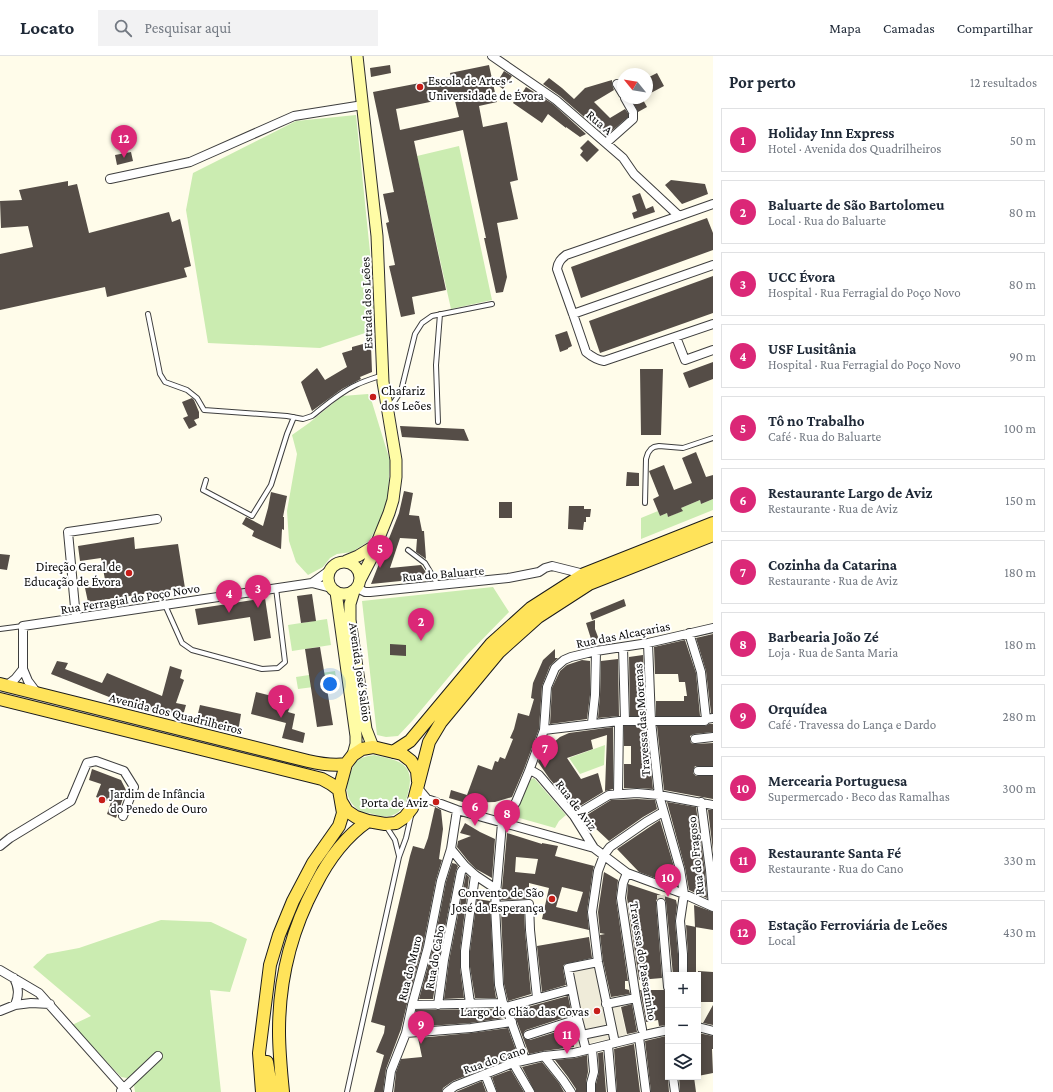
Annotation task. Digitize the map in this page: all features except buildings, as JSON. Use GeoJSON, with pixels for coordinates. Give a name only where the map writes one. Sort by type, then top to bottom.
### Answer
{"type":"FeatureCollection","features":[{"type":"Feature","properties":{"kind":"main road","name":"Estrada dos Leões"},"geometry":{"type":"LineString","coordinates":[[357,56],[377,236],[383,375],[396,460],[396,477],[393,500],[376,545]]}},
{"type":"Feature","properties":{"kind":"main road"},"geometry":{"type":"LineString","coordinates":[[392,752],[410,741],[491,644],[531,608],[584,574],[713,523]]}},
{"type":"Feature","properties":{"kind":"main road"},"geometry":{"type":"LineString","coordinates":[[0,699],[322,779],[332,784],[347,811],[356,817],[385,824],[396,823],[405,817],[412,808],[429,742],[441,722],[499,652],[538,617],[589,584],[713,535]]}},
{"type":"Feature","properties":{"kind":"main road"},"geometry":{"type":"LineString","coordinates":[[346,561],[352,563],[360,573],[357,586],[348,594],[342,594],[334,590],[328,582],[330,570],[334,565],[358,556],[376,545]]}},
{"type":"Feature","properties":{"kind":"main road","name":"Avenida José Saloio"},"geometry":{"type":"LineString","coordinates":[[373,747],[366,729],[350,620],[350,604],[357,586],[373,555],[376,545]]}},
{"type":"Feature","properties":{"kind":"main road","name":"Avenida José Saloio"},"geometry":{"type":"LineString","coordinates":[[334,590],[356,736],[356,744],[349,759]]}},
{"type":"Feature","properties":{"kind":"main road","name":"Avenida dos Quadrilheiros"},"geometry":{"type":"LineString","coordinates":[[3,685],[326,765],[336,765],[349,759]]}},
{"type":"Feature","properties":{"kind":"main road"},"geometry":{"type":"LineString","coordinates":[[262,1092],[259,1053],[270,965],[279,935],[293,901],[313,863],[339,826],[343,813],[340,796],[349,759],[362,749],[373,747],[402,754],[411,761],[417,771],[418,784]]}},
{"type":"Feature","properties":{"kind":"main road"},"geometry":{"type":"LineString","coordinates":[[283,1092],[279,1015],[283,978],[290,946],[298,921],[307,901],[335,853],[357,828],[368,821]]}},
{"type":"Feature","properties":{"kind":"main road"},"geometry":{"type":"LineString","coordinates":[[264,1007],[266,1055],[272,1092]]}},
{"type":"Feature","properties":{"kind":"main road"},"geometry":{"type":"LineString","coordinates":[[280,1052],[289,1092]]}},
{"type":"Feature","properties":{"kind":"street","name":"Rua A"},"geometry":{"type":"LineString","coordinates":[[493,57],[556,100],[623,158],[634,174],[679,216]]}},
{"type":"Feature","properties":{"kind":"street"},"geometry":{"type":"LineString","coordinates":[[606,143],[633,119],[633,112],[628,104]]}},
{"type":"Feature","properties":{"kind":"street"},"geometry":{"type":"LineString","coordinates":[[110,179],[190,162],[294,116],[363,105]]}},
{"type":"Feature","properties":{"kind":"street"},"geometry":{"type":"LineString","coordinates":[[713,204],[566,255],[558,263],[557,269],[586,352],[591,357],[598,360],[604,361],[713,324]]}},
{"type":"Feature","properties":{"kind":"street"},"geometry":{"type":"LineString","coordinates":[[573,314],[713,265]]}},
{"type":"Feature","properties":{"kind":"street"},"geometry":{"type":"LineString","coordinates":[[676,337],[685,360],[713,350]]}},
{"type":"Feature","properties":{"kind":"street"},"geometry":{"type":"LineString","coordinates":[[76,618],[68,532],[158,519]]}},
{"type":"Feature","properties":{"kind":"street","name":"Rua do Baluarte"},"geometry":{"type":"LineString","coordinates":[[357,586],[365,592],[370,592],[508,578],[539,572],[552,566],[584,574]]}},
{"type":"Feature","properties":{"kind":"street"},"geometry":{"type":"LineString","coordinates":[[312,583],[330,570]]}},
{"type":"Feature","properties":{"kind":"street"},"geometry":{"type":"LineString","coordinates":[[312,583],[334,590]]}},
{"type":"Feature","properties":{"kind":"street","name":"Rua Ferragial do Poço Novo"},"geometry":{"type":"LineString","coordinates":[[23,626],[312,583]]}},
{"type":"Feature","properties":{"kind":"street"},"geometry":{"type":"LineString","coordinates":[[23,626],[23,669],[28,681],[37,693]]}},
{"type":"Feature","properties":{"kind":"street","name":"Rua das Alcaçarias"},"geometry":{"type":"LineString","coordinates":[[529,771],[544,730],[547,687],[555,668],[564,660],[596,651],[648,643],[713,628]]}},
{"type":"Feature","properties":{"kind":"street"},"geometry":{"type":"LineString","coordinates":[[544,730],[622,721],[705,721],[709,719],[701,672],[689,634]]}},
{"type":"Feature","properties":{"kind":"street","name":"Travessa das Morenas"},"geometry":{"type":"LineString","coordinates":[[648,643],[651,720],[658,795],[682,878],[684,894],[680,921],[683,972]]}},
{"type":"Feature","properties":{"kind":"street"},"geometry":{"type":"LineString","coordinates":[[618,794],[622,721],[623,647]]}},
{"type":"Feature","properties":{"kind":"street"},"geometry":{"type":"LineString","coordinates":[[592,724],[595,695],[596,651]]}},
{"type":"Feature","properties":{"kind":"street"},"geometry":{"type":"LineString","coordinates":[[3,685],[15,679],[23,669]]}},
{"type":"Feature","properties":{"kind":"street"},"geometry":{"type":"LineString","coordinates":[[695,739],[713,737]]}},
{"type":"Feature","properties":{"kind":"street"},"geometry":{"type":"LineString","coordinates":[[0,846],[10,838],[71,801],[88,763],[96,761],[124,771],[134,787],[123,816]]}},
{"type":"Feature","properties":{"kind":"street"},"geometry":{"type":"LineString","coordinates":[[525,1060],[499,984],[495,906],[502,823],[513,806],[529,771]]}},
{"type":"Feature","properties":{"kind":"street","name":"Rua de Aviz"},"geometry":{"type":"LineString","coordinates":[[529,771],[539,775],[574,816],[594,848]]}},
{"type":"Feature","properties":{"kind":"street"},"geometry":{"type":"LineString","coordinates":[[698,771],[713,771]]}},
{"type":"Feature","properties":{"kind":"street","name":"Rua de Aviz"},"geometry":{"type":"LineString","coordinates":[[418,784],[427,799],[457,810],[594,848],[627,873],[661,890],[684,894],[713,907]]}},
{"type":"Feature","properties":{"kind":"street"},"geometry":{"type":"LineString","coordinates":[[574,816],[609,795],[618,794],[637,793],[658,795],[713,805]]}},
{"type":"Feature","properties":{"kind":"street","name":"Rua do Fragoso"},"geometry":{"type":"LineString","coordinates":[[701,802],[712,869],[713,907]]}},
{"type":"Feature","properties":{"kind":"street","name":"Rua do Muro"},"geometry":{"type":"LineString","coordinates":[[388,1092],[392,1070],[406,1033],[428,946],[441,881],[450,849],[457,810]]}},
{"type":"Feature","properties":{"kind":"street"},"geometry":{"type":"LineString","coordinates":[[612,1092],[611,1029],[598,962],[592,912],[598,872],[604,855],[610,847],[663,812]]}},
{"type":"Feature","properties":{"kind":"street"},"geometry":{"type":"LineString","coordinates":[[450,849],[475,875],[496,889]]}},
{"type":"Feature","properties":{"kind":"street","name":"Rua do Cabo"},"geometry":{"type":"LineString","coordinates":[[438,1005],[444,960],[461,872],[465,866]]}},
{"type":"Feature","properties":{"kind":"street","name":"Travessa do Passarinho"},"geometry":{"type":"LineString","coordinates":[[627,873],[623,883],[621,898],[642,1029]]}},
{"type":"Feature","properties":{"kind":"street"},"geometry":{"type":"LineString","coordinates":[[470,1003],[465,967],[465,951],[475,875]]}},
{"type":"Feature","properties":{"kind":"street"},"geometry":{"type":"LineString","coordinates":[[661,902],[667,972]]}},
{"type":"Feature","properties":{"kind":"street"},"geometry":{"type":"LineString","coordinates":[[495,906],[529,904],[530,930],[538,998]]}},
{"type":"Feature","properties":{"kind":"street"},"geometry":{"type":"LineString","coordinates":[[591,1092],[591,1083],[594,1072],[589,1050],[582,1035],[578,1020],[568,968],[598,962]]}},
{"type":"Feature","properties":{"kind":"street"},"geometry":{"type":"LineString","coordinates":[[0,970],[39,993],[124,1091],[158,1056]]}},
{"type":"Feature","properties":{"kind":"street"},"geometry":{"type":"LineString","coordinates":[[14,978],[18,985],[18,997],[15,1005]]}},
{"type":"Feature","properties":{"kind":"street"},"geometry":{"type":"LineString","coordinates":[[412,1005],[470,1003],[505,1005],[572,989]]}},
{"type":"Feature","properties":{"kind":"street"},"geometry":{"type":"LineString","coordinates":[[606,1004],[636,998]]}},
{"type":"Feature","properties":{"kind":"street"},"geometry":{"type":"LineString","coordinates":[[0,1011],[15,1005],[31,1003],[50,1004]]}},
{"type":"Feature","properties":{"kind":"street"},"geometry":{"type":"LineString","coordinates":[[528,1035],[578,1020]]}},
{"type":"Feature","properties":{"kind":"street"},"geometry":{"type":"LineString","coordinates":[[406,1033],[471,1028],[512,1022]]}},
{"type":"Feature","properties":{"kind":"street"},"geometry":{"type":"LineString","coordinates":[[701,1028],[713,1031]]}},
{"type":"Feature","properties":{"kind":"street"},"geometry":{"type":"LineString","coordinates":[[582,1035],[611,1029]]}},
{"type":"Feature","properties":{"kind":"street","name":"Rua do Cano"},"geometry":{"type":"LineString","coordinates":[[448,1092],[455,1086],[513,1063],[544,1056],[589,1050],[645,1034],[665,1031]]}},
{"type":"Feature","properties":{"kind":"street"},"geometry":{"type":"LineString","coordinates":[[638,1037],[646,1092]]}},
{"type":"Feature","properties":{"kind":"street"},"geometry":{"type":"LineString","coordinates":[[544,1056],[571,1092]]}},
{"type":"Feature","properties":{"kind":"street"},"geometry":{"type":"LineString","coordinates":[[513,1063],[530,1092]]}},
{"type":"Feature","properties":{"kind":"street"},"geometry":{"type":"LineString","coordinates":[[485,1074],[492,1092]]}},
{"type":"Feature","properties":{"kind":"street"},"geometry":{"type":"LineString","coordinates":[[673,1080],[675,1092]]}},
{"type":"Feature","properties":{"kind":"lane"},"geometry":{"type":"LineString","coordinates":[[387,408],[394,402],[401,392],[415,334],[422,322],[432,316],[492,304]]}},
{"type":"Feature","properties":{"kind":"lane"},"geometry":{"type":"LineString","coordinates":[[148,314],[160,374],[165,382],[187,390],[197,398],[204,410],[281,415],[303,419],[312,416],[336,396],[356,384],[383,375]]}},
{"type":"Feature","properties":{"kind":"lane"},"geometry":{"type":"LineString","coordinates":[[438,422],[436,365],[440,314]]}},
{"type":"Feature","properties":{"kind":"lane"},"geometry":{"type":"LineString","coordinates":[[206,480],[203,490],[252,516],[271,485],[294,417]]}},
{"type":"Feature","properties":{"kind":"lane"},"geometry":{"type":"LineString","coordinates":[[645,503],[646,460],[648,452],[651,448],[659,446],[683,448],[713,438]]}},
{"type":"Feature","properties":{"kind":"lane"},"geometry":{"type":"LineString","coordinates":[[408,550],[425,563],[438,585]]}},
{"type":"Feature","properties":{"kind":"lane"},"geometry":{"type":"LineString","coordinates":[[164,605],[182,643],[192,650],[262,669],[278,668],[285,662],[276,588]]}},
{"type":"Feature","properties":{"kind":"lane"},"geometry":{"type":"LineString","coordinates":[[0,629],[23,626]]}},
{"type":"Feature","properties":{"kind":"lane"},"geometry":{"type":"LineString","coordinates":[[347,1092],[399,857],[406,838],[412,808]]}},
{"type":"Feature","properties":{"kind":"lane"},"geometry":{"type":"LineString","coordinates":[[385,824],[395,840],[399,857]]}},
{"type":"Feature","properties":{"kind":"green space"},"geometry":{"type":"Polygon","coordinates":[[[356,115],[370,252],[374,330],[320,348],[208,343],[186,210],[193,173],[296,121],[356,115]]]}},
{"type":"Feature","properties":{"kind":"green space"},"geometry":{"type":"Polygon","coordinates":[[[459,146],[492,300],[451,309],[417,156],[459,146]]]}},
{"type":"Feature","properties":{"kind":"green space"},"geometry":{"type":"Polygon","coordinates":[[[368,394],[371,399],[390,461],[388,494],[383,516],[369,541],[352,552],[337,554],[330,558],[323,567],[308,575],[296,562],[289,541],[287,511],[297,454],[292,435],[342,396],[368,394]]]}},
{"type":"Feature","properties":{"kind":"green space"},"geometry":{"type":"Polygon","coordinates":[[[713,499],[713,510],[641,539],[641,518],[658,511],[660,516],[667,513],[668,517],[682,511],[681,508],[700,500],[701,504],[713,499]]]}},
{"type":"Feature","properties":{"kind":"green space"},"geometry":{"type":"Polygon","coordinates":[[[493,587],[509,612],[467,655],[398,736],[386,737],[377,735],[362,601],[493,587]]]}},
{"type":"Feature","properties":{"kind":"green space"},"geometry":{"type":"Polygon","coordinates":[[[327,619],[331,645],[292,651],[288,625],[327,619]]]}},
{"type":"Feature","properties":{"kind":"green space"},"geometry":{"type":"Polygon","coordinates":[[[335,671],[337,684],[298,689],[296,677],[335,671]]]}},
{"type":"Feature","properties":{"kind":"green space"},"geometry":{"type":"Polygon","coordinates":[[[605,745],[604,765],[580,774],[569,758],[605,745]]]}},
{"type":"Feature","properties":{"kind":"green space"},"geometry":{"type":"Polygon","coordinates":[[[374,755],[397,761],[407,769],[409,775],[410,783],[404,804],[397,813],[391,816],[382,816],[360,811],[356,808],[348,796],[348,782],[355,763],[367,756],[374,755]]]}},
{"type":"Feature","properties":{"kind":"green space"},"geometry":{"type":"Polygon","coordinates":[[[534,778],[566,815],[559,821],[555,828],[516,817],[514,815],[529,780],[534,778]]]}},
{"type":"Feature","properties":{"kind":"green space"},"geometry":{"type":"Polygon","coordinates":[[[161,920],[211,922],[247,939],[230,992],[210,990],[221,1092],[135,1092],[134,1085],[127,1078],[121,1077],[72,1025],[91,1016],[33,967],[47,954],[79,948],[161,920]]]}},
{"type":"Feature","properties":{"kind":"shaded area","name":"Largo do Chão das Covas"},"geometry":{"type":"Polygon","coordinates":[[[593,961],[609,1000],[619,1003],[627,1037],[598,1041],[576,1047],[574,1019],[566,964],[593,961]]]}},
{"type":"Feature","properties":{"kind":"tunnel"},"geometry":{"type":"LineString","coordinates":[[661,894],[661,903]]}},
{"type":"Feature","properties":{"kind":"place","name":"Escola de Artes - Universidade de Évora"},"geometry":{"type":"Point","coordinates":[420,87]}},
{"type":"Feature","properties":{"kind":"place","name":"Estação Ferroviária de Leões"},"geometry":{"type":"Point","coordinates":[124,158]}},
{"type":"Feature","properties":{"kind":"place","name":"Chafariz dos Leões"},"geometry":{"type":"Point","coordinates":[373,397]}},
{"type":"Feature","properties":{"kind":"place","name":"Tô no Trabalho"},"geometry":{"type":"Point","coordinates":[380,568]}},
{"type":"Feature","properties":{"kind":"place","name":"Direção Geral de Educação de Évora"},"geometry":{"type":"Point","coordinates":[129,573]}},
{"type":"Feature","properties":{"kind":"place","name":"UCC Évora"},"geometry":{"type":"Point","coordinates":[258,608]}},
{"type":"Feature","properties":{"kind":"place","name":"USF Lusitânia"},"geometry":{"type":"Point","coordinates":[229,613]}},
{"type":"Feature","properties":{"kind":"place","name":"Baluarte de São Bartolomeu"},"geometry":{"type":"Point","coordinates":[421,641]}},
{"type":"Feature","properties":{"kind":"place","name":"Holiday Inn Express"},"geometry":{"type":"Point","coordinates":[281,718]}},
{"type":"Feature","properties":{"kind":"place","name":"Cozinha da Catarina"},"geometry":{"type":"Point","coordinates":[545,768]}},
{"type":"Feature","properties":{"kind":"place","name":"Jardim de Infância do Penedo de Ouro"},"geometry":{"type":"Point","coordinates":[102,800]}},
{"type":"Feature","properties":{"kind":"place","name":"Porta de Aviz"},"geometry":{"type":"Point","coordinates":[436,802]}},
{"type":"Feature","properties":{"kind":"place","name":"Restaurante Largo de Aviz"},"geometry":{"type":"Point","coordinates":[475,826]}},
{"type":"Feature","properties":{"kind":"place","name":"Barbearia João Zé"},"geometry":{"type":"Point","coordinates":[507,833]}},
{"type":"Feature","properties":{"kind":"place","name":"Mercearia Portuguesa"},"geometry":{"type":"Point","coordinates":[668,897]}},
{"type":"Feature","properties":{"kind":"place","name":"Convento de São José da Esperança"},"geometry":{"type":"Point","coordinates":[552,899]}},
{"type":"Feature","properties":{"kind":"place","name":"Largo do Chão das Covas"},"geometry":{"type":"Point","coordinates":[597,1011]}},
{"type":"Feature","properties":{"kind":"place","name":"Orquídea"},"geometry":{"type":"Point","coordinates":[421,1044]}},
{"type":"Feature","properties":{"kind":"place","name":"Restaurante Santa Fé"},"geometry":{"type":"Point","coordinates":[567,1054]}}]}
